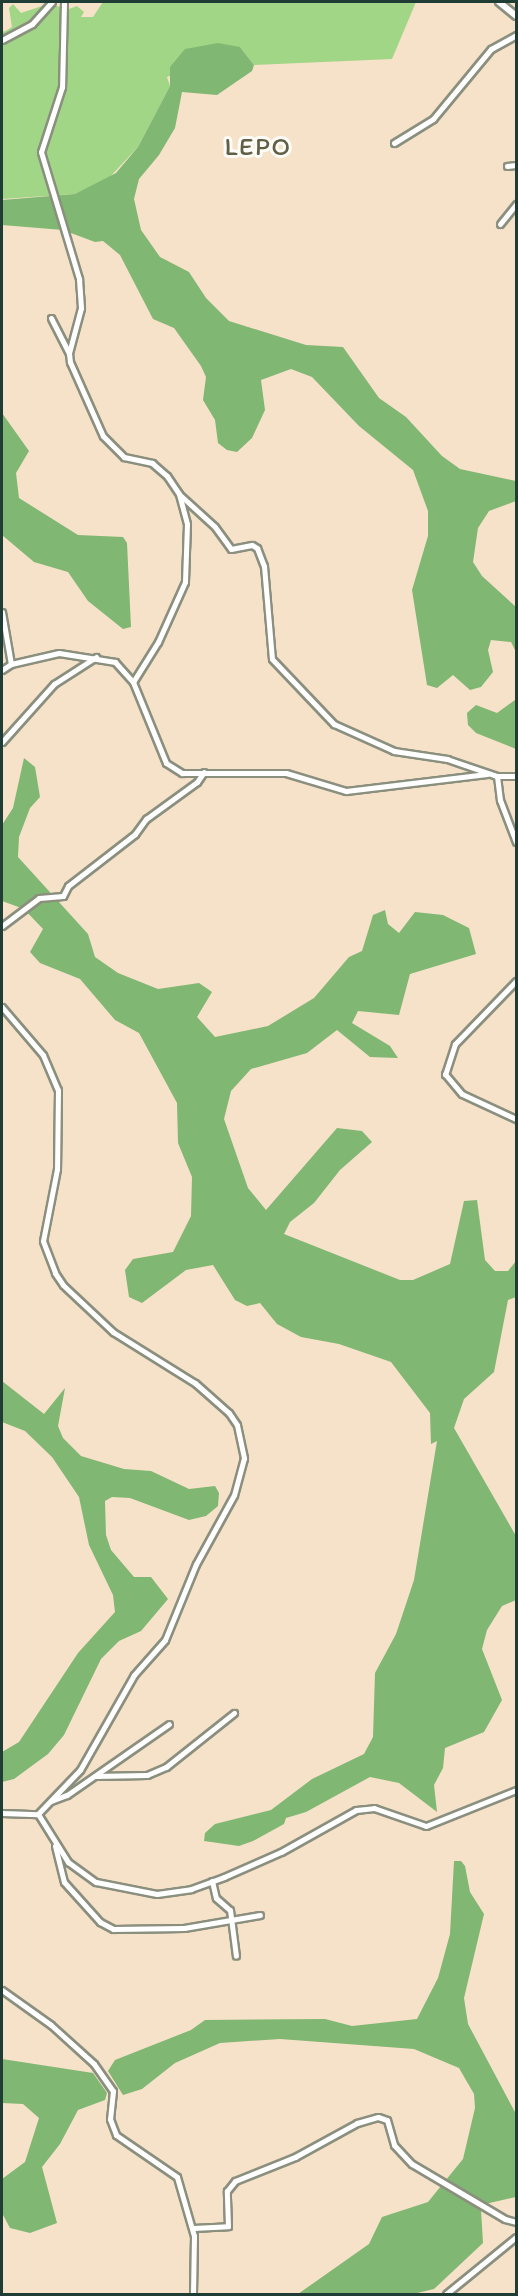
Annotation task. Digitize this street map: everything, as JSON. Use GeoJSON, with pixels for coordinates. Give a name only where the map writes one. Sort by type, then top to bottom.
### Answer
{"type":"FeatureCollection","features":[{"type":"Feature","properties":{"kind":"street"},"geometry":{"type":"LineString","coordinates":[[2,40],[32,24],[52,2]]}},
{"type":"Feature","properties":{"kind":"street"},"geometry":{"type":"LineString","coordinates":[[64,2],[62,87],[41,152],[79,279],[81,308],[69,353]]}},
{"type":"Feature","properties":{"kind":"street"},"geometry":{"type":"LineString","coordinates":[[499,2],[516,16]]}},
{"type":"Feature","properties":{"kind":"street"},"geometry":{"type":"LineString","coordinates":[[394,143],[433,119],[491,49],[516,35]]}},
{"type":"Feature","properties":{"kind":"street"},"geometry":{"type":"LineString","coordinates":[[507,166],[516,165]]}},
{"type":"Feature","properties":{"kind":"street"},"geometry":{"type":"LineString","coordinates":[[500,224],[516,204]]}},
{"type":"Feature","properties":{"kind":"street"},"geometry":{"type":"LineString","coordinates":[[51,318],[69,353],[78,384],[103,436],[124,457],[156,466],[179,494],[215,527],[231,549],[252,545],[259,550],[272,658],[320,712],[341,729],[378,746],[447,759],[487,774],[516,776]]}},
{"type":"Feature","properties":{"kind":"street"},"geometry":{"type":"LineString","coordinates":[[133,682],[158,642],[185,582],[187,524],[179,494]]}},
{"type":"Feature","properties":{"kind":"street"},"geometry":{"type":"LineString","coordinates":[[2,612],[11,664]]}},
{"type":"Feature","properties":{"kind":"street"},"geometry":{"type":"LineString","coordinates":[[2,670],[11,664],[59,653],[96,657],[122,666],[133,682],[166,763],[182,773],[298,774],[346,791],[487,774]]}},
{"type":"Feature","properties":{"kind":"street"},"geometry":{"type":"LineString","coordinates":[[2,742],[54,684],[96,657]]}},
{"type":"Feature","properties":{"kind":"street"},"geometry":{"type":"LineString","coordinates":[[2,926],[39,898],[63,896],[68,886],[135,834],[146,819],[197,782],[204,772]]}},
{"type":"Feature","properties":{"kind":"street"},"geometry":{"type":"LineString","coordinates":[[497,776],[500,800],[516,842]]}},
{"type":"Feature","properties":{"kind":"street"},"geometry":{"type":"LineString","coordinates":[[516,981],[454,1044],[445,1074],[462,1094],[516,1119]]}},
{"type":"Feature","properties":{"kind":"street"},"geometry":{"type":"LineString","coordinates":[[2,1007],[43,1055],[58,1090],[57,1169],[44,1241],[55,1273],[63,1285],[113,1332],[195,1383],[229,1413],[237,1425],[244,1458],[234,1495],[196,1564],[165,1640],[134,1675],[80,1770],[38,1814]]}},
{"type":"Feature","properties":{"kind":"street"},"geometry":{"type":"LineString","coordinates":[[95,1776],[147,1775],[166,1767],[234,1713]]}},
{"type":"Feature","properties":{"kind":"street"},"geometry":{"type":"LineString","coordinates":[[50,1801],[67,1795],[169,1725]]}},
{"type":"Feature","properties":{"kind":"street"},"geometry":{"type":"LineString","coordinates":[[38,1814],[54,1842],[82,1874],[112,1888],[157,1894],[191,1889],[281,1852],[356,1810],[374,1808],[426,1826],[516,1790]]}},
{"type":"Feature","properties":{"kind":"street"},"geometry":{"type":"LineString","coordinates":[[2,1812],[38,1814]]}},
{"type":"Feature","properties":{"kind":"street"},"geometry":{"type":"LineString","coordinates":[[54,1842],[64,1882],[100,1922],[113,1929],[184,1928],[260,1915]]}},
{"type":"Feature","properties":{"kind":"street"},"geometry":{"type":"LineString","coordinates":[[212,1881],[214,1893],[228,1905],[236,1956]]}},
{"type":"Feature","properties":{"kind":"street"},"geometry":{"type":"LineString","coordinates":[[2,1990],[51,2025],[99,2070],[113,2091],[110,2119],[116,2135],[172,2170],[181,2186],[184,2210],[193,2228],[193,2295]]}},
{"type":"Feature","properties":{"kind":"street"},"geometry":{"type":"LineString","coordinates":[[193,2228],[228,2226],[227,2191],[235,2181],[295,2157],[357,2123],[378,2117],[387,2120],[394,2145],[412,2164],[505,2219],[516,2222]]}},
{"type":"Feature","properties":{"kind":"street"},"geometry":{"type":"LineString","coordinates":[[446,2295],[516,2237]]}},
{"type":"Feature","properties":{"kind":"green space"},"geometry":{"type":"Polygon","coordinates":[[[103,2],[416,2],[392,59],[254,65],[240,47],[167,77],[170,86],[138,147],[107,180],[75,194],[2,199],[2,29],[4,32],[12,27],[9,8],[13,4],[21,13],[48,4],[69,9],[77,6],[84,12],[81,17],[93,17],[103,2]]]}},
{"type":"Feature","properties":{"kind":"green space"},"geometry":{"type":"Polygon","coordinates":[[[218,43],[240,47],[254,65],[252,71],[217,95],[182,92],[175,128],[159,155],[139,179],[134,199],[141,230],[160,257],[189,272],[206,298],[229,321],[306,345],[343,347],[379,398],[406,417],[442,456],[460,469],[516,481],[516,501],[489,511],[478,528],[473,562],[482,576],[516,607],[516,652],[511,642],[491,640],[488,650],[493,672],[481,687],[470,690],[453,675],[437,688],[427,685],[412,590],[428,536],[428,511],[413,470],[359,426],[312,377],[291,369],[261,380],[265,410],[252,438],[237,452],[227,450],[218,443],[215,420],[203,400],[206,377],[201,366],[174,328],[153,319],[120,255],[103,241],[95,242],[63,230],[2,225],[2,200],[75,194],[116,173],[138,147],[170,86],[170,67],[185,49],[218,43]]]}},
{"type":"Feature","properties":{"kind":"green space"},"geometry":{"type":"Polygon","coordinates":[[[2,413],[29,451],[16,473],[19,498],[78,535],[123,537],[127,543],[131,627],[123,629],[88,601],[68,572],[34,562],[2,535],[2,413]]]}},
{"type":"Feature","properties":{"kind":"green space"},"geometry":{"type":"Polygon","coordinates":[[[516,686],[516,749],[476,733],[468,725],[467,713],[476,705],[497,713],[515,700],[516,686]]]}},
{"type":"Feature","properties":{"kind":"green space"},"geometry":{"type":"Polygon","coordinates":[[[24,758],[35,767],[40,797],[30,808],[19,837],[18,857],[88,934],[95,957],[118,973],[158,989],[199,983],[212,992],[197,1017],[215,1037],[268,1026],[314,998],[349,957],[362,951],[373,915],[385,910],[388,924],[399,933],[415,912],[443,915],[469,928],[476,954],[410,974],[399,1015],[358,1011],[352,1023],[390,1046],[398,1058],[370,1057],[337,1030],[307,1053],[251,1069],[231,1091],[224,1119],[248,1188],[266,1210],[337,1128],[362,1131],[372,1142],[340,1170],[314,1203],[290,1222],[284,1234],[400,1280],[413,1280],[450,1264],[464,1201],[477,1200],[485,1260],[495,1271],[508,1271],[516,1261],[516,1297],[508,1300],[494,1372],[464,1399],[454,1428],[516,1536],[516,1600],[502,1606],[487,1630],[482,1649],[502,1700],[484,1732],[445,1748],[443,1768],[434,1785],[437,1812],[399,1783],[370,1777],[306,1812],[286,1818],[284,1824],[253,1841],[239,1846],[204,1841],[205,1833],[215,1824],[271,1810],[312,1779],[364,1754],[373,1737],[375,1673],[396,1634],[414,1580],[437,1441],[431,1444],[430,1413],[391,1362],[339,1344],[301,1337],[277,1324],[260,1303],[247,1306],[235,1300],[213,1265],[186,1270],[142,1303],[129,1297],[125,1270],[133,1259],[173,1252],[191,1216],[192,1177],[178,1143],[177,1103],[139,1033],[115,1020],[80,979],[40,963],[30,952],[43,929],[24,909],[2,901],[2,825],[13,808],[24,758]]]}},
{"type":"Feature","properties":{"kind":"green space"},"geometry":{"type":"Polygon","coordinates":[[[2,1381],[44,1414],[65,1388],[58,1426],[63,1438],[81,1456],[124,1469],[151,1471],[189,1489],[215,1486],[219,1493],[218,1506],[206,1516],[189,1520],[130,1498],[112,1497],[105,1501],[106,1535],[111,1550],[134,1577],[151,1577],[168,1599],[141,1631],[119,1641],[101,1659],[64,1735],[48,1754],[14,1779],[2,1782],[2,1752],[19,1742],[78,1653],[115,1612],[113,1595],[89,1545],[79,1497],[52,1457],[25,1431],[2,1422],[2,1381]]]}},
{"type":"Feature","properties":{"kind":"green space"},"geometry":{"type":"Polygon","coordinates":[[[454,1861],[461,1861],[465,1866],[470,1892],[484,1914],[464,1998],[468,2024],[516,2114],[516,2197],[485,2204],[481,2210],[483,2243],[434,2289],[413,2294],[298,2294],[369,2244],[382,2217],[428,2202],[463,2159],[475,2108],[474,2094],[459,2068],[414,2049],[280,2039],[220,2043],[175,2063],[142,2089],[123,2095],[108,2071],[115,2060],[191,2030],[205,2020],[325,2019],[352,2026],[417,2019],[438,1978],[450,1934],[454,1861]]]}},
{"type":"Feature","properties":{"kind":"green space"},"geometry":{"type":"Polygon","coordinates":[[[2,2059],[93,2073],[107,2093],[105,2100],[78,2110],[60,2144],[42,2167],[57,2223],[30,2233],[10,2228],[2,2213],[2,2179],[25,2162],[39,2118],[23,2104],[2,2103],[2,2059]]]}},
{"type":"Feature","properties":{"kind":"district","name":"LEPO"},"geometry":{"type":"Point","coordinates":[258,147]}}]}
